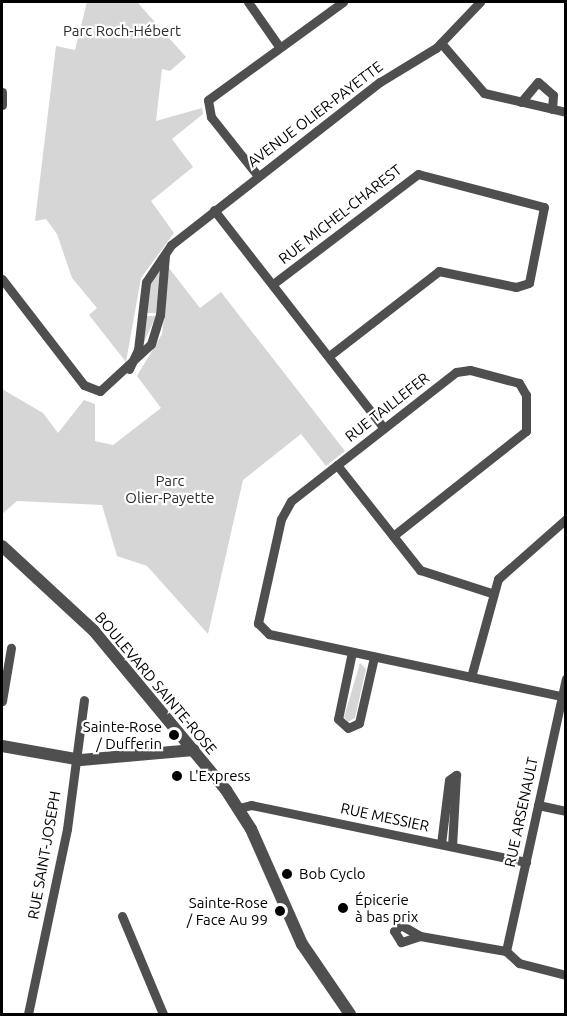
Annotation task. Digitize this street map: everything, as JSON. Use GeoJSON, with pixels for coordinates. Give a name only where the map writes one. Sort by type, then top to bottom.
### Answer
{"type":"FeatureCollection","features":[{"type":"Feature","properties":{"kind":"street"},"geometry":{"type":"LineString","coordinates":[[248,2],[278,45]]}},
{"type":"Feature","properties":{"kind":"street"},"geometry":{"type":"LineString","coordinates":[[258,176],[207,105],[278,45],[343,2]]}},
{"type":"Feature","properties":{"kind":"street","name":"AVENUE OLIER-PAYETTE"},"geometry":{"type":"LineString","coordinates":[[129,369],[139,343],[146,282],[166,251],[214,210],[380,81],[441,43],[480,2]]}},
{"type":"Feature","properties":{"kind":"street"},"geometry":{"type":"LineString","coordinates":[[441,43],[482,92],[566,112]]}},
{"type":"Feature","properties":{"kind":"street"},"geometry":{"type":"LineString","coordinates":[[521,102],[538,82],[552,95],[552,109]]}},
{"type":"Feature","properties":{"kind":"street"},"geometry":{"type":"LineString","coordinates":[[2,92],[2,105]]}},
{"type":"Feature","properties":{"kind":"street","name":"RUE MICHEL-CHAREST"},"geometry":{"type":"LineString","coordinates":[[273,285],[418,174],[544,207],[529,283],[516,287],[439,271],[329,356]]}},
{"type":"Feature","properties":{"kind":"street"},"geometry":{"type":"LineString","coordinates":[[214,210],[384,428]]}},
{"type":"Feature","properties":{"kind":"street"},"geometry":{"type":"LineString","coordinates":[[3,286],[88,389],[102,390],[129,369],[157,327],[166,251]]}},
{"type":"Feature","properties":{"kind":"street","name":"RUE TAILLEFER"},"geometry":{"type":"LineString","coordinates":[[393,536],[526,431],[525,391],[514,380],[460,371],[337,465],[283,512],[258,623],[269,634],[564,696]]}},
{"type":"Feature","properties":{"kind":"street"},"geometry":{"type":"LineString","coordinates":[[337,465],[426,574],[491,593]]}},
{"type":"Feature","properties":{"kind":"street"},"geometry":{"type":"LineString","coordinates":[[471,677],[491,593],[510,564],[566,519]]}},
{"type":"Feature","properties":{"kind":"street","name":"BOULEVARD SAINTE-ROSE"},"geometry":{"type":"LineString","coordinates":[[2,546],[86,622],[194,750],[239,808],[302,944],[350,1014]]}},
{"type":"Feature","properties":{"kind":"street"},"geometry":{"type":"LineString","coordinates":[[2,701],[11,648]]}},
{"type":"Feature","properties":{"kind":"street"},"geometry":{"type":"LineString","coordinates":[[352,652],[338,718],[348,728],[358,723],[374,657]]}},
{"type":"Feature","properties":{"kind":"street","name":"RUE ARSENAULT"},"geometry":{"type":"LineString","coordinates":[[506,951],[566,679]]}},
{"type":"Feature","properties":{"kind":"street","name":"RUE SAINT-JOSEPH"},"geometry":{"type":"LineString","coordinates":[[28,1014],[76,760],[84,700]]}},
{"type":"Feature","properties":{"kind":"street"},"geometry":{"type":"LineString","coordinates":[[2,746],[76,760],[194,750]]}},
{"type":"Feature","properties":{"kind":"street"},"geometry":{"type":"LineString","coordinates":[[441,844],[449,780],[456,775],[452,846]]}},
{"type":"Feature","properties":{"kind":"street","name":"RUE MESSIER"},"geometry":{"type":"LineString","coordinates":[[239,808],[251,805],[526,862]]}},
{"type":"Feature","properties":{"kind":"street"},"geometry":{"type":"LineString","coordinates":[[538,805],[566,811]]}},
{"type":"Feature","properties":{"kind":"street"},"geometry":{"type":"LineString","coordinates":[[122,916],[164,1014]]}},
{"type":"Feature","properties":{"kind":"street"},"geometry":{"type":"LineString","coordinates":[[420,936],[506,951],[519,963],[566,975]]}},
{"type":"Feature","properties":{"kind":"green space","name":"Parc Roch-Hébert"},"geometry":{"type":"Polygon","coordinates":[[[87,2],[137,2],[186,57],[170,71],[162,69],[156,121],[202,108],[203,114],[172,139],[193,167],[151,201],[174,233],[141,278],[126,362],[89,315],[97,308],[72,278],[57,234],[46,219],[35,221],[56,46],[75,50],[87,2]]]}},
{"type":"Feature","properties":{"kind":"green space"},"geometry":{"type":"Polygon","coordinates":[[[160,266],[156,313],[144,313],[149,284],[160,266]]]}},
{"type":"Feature","properties":{"kind":"green space","name":"Parc Olier-Payette"},"geometry":{"type":"Polygon","coordinates":[[[169,268],[200,308],[221,292],[345,451],[326,466],[301,434],[243,480],[208,634],[147,566],[117,556],[102,505],[17,501],[2,514],[2,389],[43,413],[58,433],[84,400],[95,404],[95,441],[113,445],[161,408],[137,376],[162,334],[169,268]]]}},
{"type":"Feature","properties":{"kind":"green space"},"geometry":{"type":"Polygon","coordinates":[[[144,316],[156,316],[141,349],[144,316]]]}},
{"type":"Feature","properties":{"kind":"green space"},"geometry":{"type":"Polygon","coordinates":[[[360,663],[366,669],[355,718],[348,722],[344,717],[360,663]]]}},
{"type":"Feature","properties":{"kind":"place","name":"Sainte-Rose / Dufferin"},"geometry":{"type":"Point","coordinates":[174,735]}},
{"type":"Feature","properties":{"kind":"place","name":"L'Express"},"geometry":{"type":"Point","coordinates":[177,776]}},
{"type":"Feature","properties":{"kind":"place","name":"Bob Cyclo"},"geometry":{"type":"Point","coordinates":[287,874]}},
{"type":"Feature","properties":{"kind":"place","name":"Épicerie à bas prix"},"geometry":{"type":"Point","coordinates":[343,908]}},
{"type":"Feature","properties":{"kind":"place","name":"Sainte-Rose / Face Au 99"},"geometry":{"type":"Point","coordinates":[280,911]}}]}
